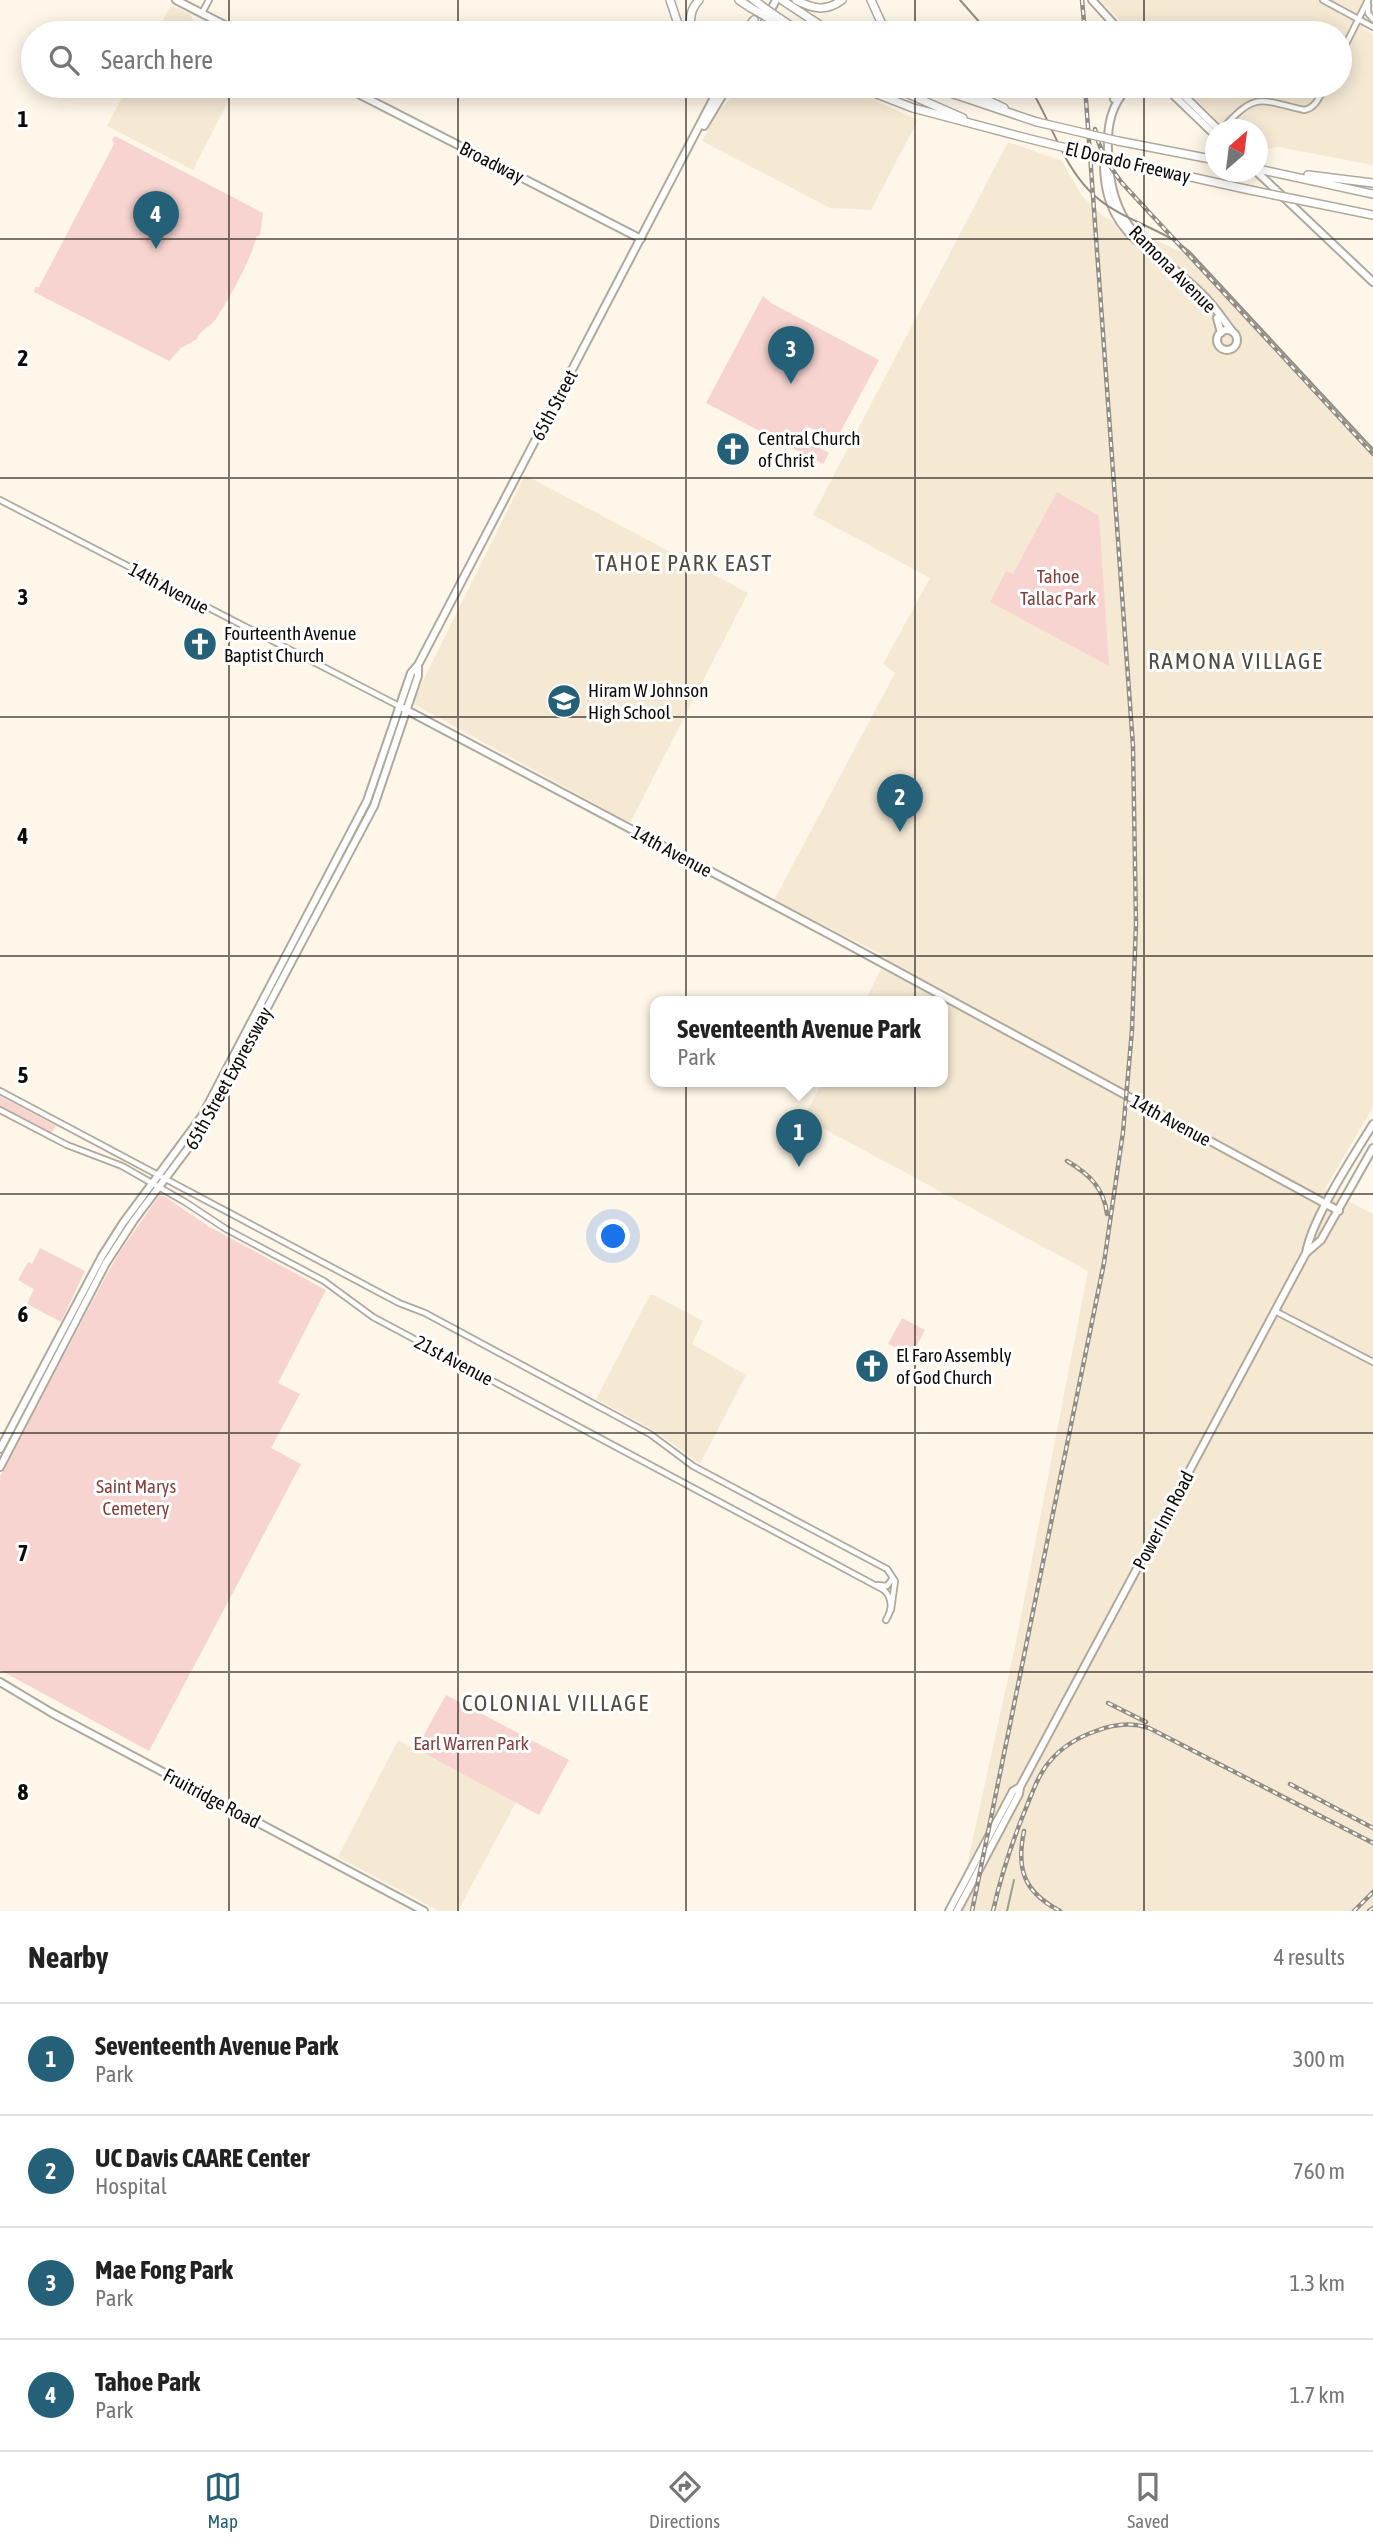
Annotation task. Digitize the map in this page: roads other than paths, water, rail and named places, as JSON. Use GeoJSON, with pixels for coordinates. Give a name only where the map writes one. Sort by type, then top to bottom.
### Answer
{"type":"FeatureCollection","features":[{"type":"Feature","properties":{"kind":"highway"},"geometry":{"type":"LineString","coordinates":[[670,0],[677,21]]}},
{"type":"Feature","properties":{"kind":"highway"},"geometry":{"type":"LineString","coordinates":[[691,21],[690,17],[699,0]]}},
{"type":"Feature","properties":{"kind":"highway"},"geometry":{"type":"LineString","coordinates":[[739,0],[754,3],[780,21]]}},
{"type":"Feature","properties":{"kind":"highway"},"geometry":{"type":"LineString","coordinates":[[796,0],[819,9],[830,7],[842,0]]}},
{"type":"Feature","properties":{"kind":"highway"},"geometry":{"type":"LineString","coordinates":[[871,0],[881,21]]}},
{"type":"Feature","properties":{"kind":"highway"},"geometry":{"type":"LineString","coordinates":[[784,1],[814,21]]}},
{"type":"Feature","properties":{"kind":"highway"},"geometry":{"type":"LineString","coordinates":[[887,98],[913,108],[982,126]]}},
{"type":"Feature","properties":{"kind":"highway"},"geometry":{"type":"LineString","coordinates":[[918,98],[982,126]]}},
{"type":"Feature","properties":{"kind":"highway"},"geometry":{"type":"LineString","coordinates":[[969,98],[991,105]]}},
{"type":"Feature","properties":{"kind":"highway"},"geometry":{"type":"LineString","coordinates":[[978,98],[991,105]]}},
{"type":"Feature","properties":{"kind":"highway","name":"El Dorado Freeway"},"geometry":{"type":"LineString","coordinates":[[991,105],[1037,122],[1205,158]]}},
{"type":"Feature","properties":{"kind":"highway","name":"El Dorado Freeway"},"geometry":{"type":"LineString","coordinates":[[982,126],[1123,162],[1373,215]]}},
{"type":"Feature","properties":{"kind":"highway"},"geometry":{"type":"LineString","coordinates":[[1268,171],[1373,183]]}},
{"type":"Feature","properties":{"kind":"highway"},"geometry":{"type":"LineString","coordinates":[[1281,173],[1373,194]]}},
{"type":"Feature","properties":{"kind":"main road"},"geometry":{"type":"LineString","coordinates":[[176,0],[217,21]]}},
{"type":"Feature","properties":{"kind":"main road"},"geometry":{"type":"LineString","coordinates":[[754,20],[764,0]]}},
{"type":"Feature","properties":{"kind":"main road"},"geometry":{"type":"LineString","coordinates":[[765,21],[776,0]]}},
{"type":"Feature","properties":{"kind":"main road"},"geometry":{"type":"LineString","coordinates":[[1092,0],[1111,21]]}},
{"type":"Feature","properties":{"kind":"main road","name":"Broadway"},"geometry":{"type":"LineString","coordinates":[[366,98],[641,239]]}},
{"type":"Feature","properties":{"kind":"main road","name":"65th Street"},"geometry":{"type":"LineString","coordinates":[[403,708],[411,673],[418,666],[714,98]]}},
{"type":"Feature","properties":{"kind":"main road","name":"65th Street"},"geometry":{"type":"LineString","coordinates":[[691,145],[720,98]]}},
{"type":"Feature","properties":{"kind":"main road","name":"Ramona Avenue"},"geometry":{"type":"LineString","coordinates":[[1115,98],[1110,108],[1104,134],[1104,177],[1112,211],[1129,234],[1197,293],[1217,318],[1221,333],[1218,343],[1222,348],[1234,348],[1236,335],[1203,295],[1136,235],[1119,212],[1109,178],[1109,122],[1119,98]]}},
{"type":"Feature","properties":{"kind":"main road"},"geometry":{"type":"LineString","coordinates":[[1176,98],[1205,125]]}},
{"type":"Feature","properties":{"kind":"main road"},"geometry":{"type":"LineString","coordinates":[[1187,98],[1208,119]]}},
{"type":"Feature","properties":{"kind":"main road"},"geometry":{"type":"LineString","coordinates":[[1268,181],[1373,282]]}},
{"type":"Feature","properties":{"kind":"main road","name":"Ramona Avenue"},"geometry":{"type":"LineString","coordinates":[[1221,333],[1225,330],[1232,331]]}},
{"type":"Feature","properties":{"kind":"main road","name":"65th Street Expressway"},"geometry":{"type":"LineString","coordinates":[[0,1449],[102,1256],[202,1116],[363,809],[403,708]]}},
{"type":"Feature","properties":{"kind":"main road","name":"65th Street Expressway"},"geometry":{"type":"LineString","coordinates":[[0,1466],[106,1263],[134,1220],[204,1126],[373,806],[403,708]]}},
{"type":"Feature","properties":{"kind":"main road","name":"14th Avenue"},"geometry":{"type":"LineString","coordinates":[[403,708],[943,996]]}},
{"type":"Feature","properties":{"kind":"main road","name":"14th Avenue"},"geometry":{"type":"LineString","coordinates":[[948,999],[1339,1210]]}},
{"type":"Feature","properties":{"kind":"main road","name":"Power Inn Road"},"geometry":{"type":"LineString","coordinates":[[957,1911],[1019,1794],[1020,1787],[1306,1253],[1308,1240],[1326,1204],[1373,1124]]}},
{"type":"Feature","properties":{"kind":"main road","name":"Power Inn Road"},"geometry":{"type":"LineString","coordinates":[[1306,1253],[1318,1245],[1373,1148]]}},
{"type":"Feature","properties":{"kind":"main road","name":"Fruitridge Road"},"geometry":{"type":"LineString","coordinates":[[0,1683],[424,1911]]}},
{"type":"Feature","properties":{"kind":"main road","name":"Power Inn Road"},"geometry":{"type":"LineString","coordinates":[[949,1911],[1013,1791],[1020,1787]]}},
{"type":"Feature","properties":{"kind":"street"},"geometry":{"type":"LineString","coordinates":[[201,13],[209,0]]}},
{"type":"Feature","properties":{"kind":"street"},"geometry":{"type":"LineString","coordinates":[[1323,0],[1373,27]]}},
{"type":"Feature","properties":{"kind":"street"},"geometry":{"type":"LineString","coordinates":[[1352,31],[1368,0]]}},
{"type":"Feature","properties":{"kind":"street"},"geometry":{"type":"LineString","coordinates":[[1368,0],[1368,13],[1373,19]]}},
{"type":"Feature","properties":{"kind":"street"},"geometry":{"type":"LineString","coordinates":[[1231,119],[1247,104],[1255,101],[1304,110],[1315,106],[1319,98]]}},
{"type":"Feature","properties":{"kind":"street","name":"14th Avenue"},"geometry":{"type":"LineString","coordinates":[[0,500],[403,708]]}},
{"type":"Feature","properties":{"kind":"street","name":"21st Avenue"},"geometry":{"type":"LineString","coordinates":[[0,1091],[650,1434],[693,1466],[883,1567],[893,1576]]}},
{"type":"Feature","properties":{"kind":"street","name":"21st Avenue"},"geometry":{"type":"LineString","coordinates":[[0,1110],[67,1145],[122,1166],[226,1229],[324,1281],[373,1317],[873,1585],[887,1594],[891,1610]]}},
{"type":"Feature","properties":{"kind":"street"},"geometry":{"type":"LineString","coordinates":[[1275,1311],[1373,1362]]}},
{"type":"Feature","properties":{"kind":"street"},"geometry":{"type":"LineString","coordinates":[[873,1585],[887,1586],[893,1576]]}},
{"type":"Feature","properties":{"kind":"street"},"geometry":{"type":"LineString","coordinates":[[887,1620],[895,1581],[893,1576]]}},
{"type":"Feature","properties":{"kind":"waterway"},"geometry":{"type":"LineString","coordinates":[[1007,1911],[1014,1880]]}},
{"type":"Feature","properties":{"kind":"tram line"},"geometry":{"type":"LineString","coordinates":[[960,0],[978,21]]}},
{"type":"Feature","properties":{"kind":"tram line"},"geometry":{"type":"LineString","coordinates":[[1036,98],[1066,159],[1085,186],[1107,205],[1190,252],[1373,449]]}},
{"type":"Feature","properties":{"kind":"railway"},"geometry":{"type":"LineString","coordinates":[[1082,0],[1084,21]]}},
{"type":"Feature","properties":{"kind":"railway"},"geometry":{"type":"LineString","coordinates":[[972,1911],[1104,1263],[1123,1132],[1132,1030],[1136,924],[1133,746],[1086,98]]}},
{"type":"Feature","properties":{"kind":"railway"},"geometry":{"type":"LineString","coordinates":[[1095,129],[1105,157],[1122,183],[1373,454]]}},
{"type":"Feature","properties":{"kind":"railway"},"geometry":{"type":"LineString","coordinates":[[1067,1161],[1082,1171],[1099,1189],[1107,1214]]}},
{"type":"Feature","properties":{"kind":"railway"},"geometry":{"type":"LineString","coordinates":[[1108,1703],[1146,1722]]}},
{"type":"Feature","properties":{"kind":"railway"},"geometry":{"type":"LineString","coordinates":[[993,1911],[1012,1846],[1043,1771],[1056,1755],[1072,1742],[1116,1725],[1129,1724],[1149,1728],[1373,1843]]}},
{"type":"Feature","properties":{"kind":"railway"},"geometry":{"type":"LineString","coordinates":[[1290,1784],[1373,1828]]}},
{"type":"Feature","properties":{"kind":"railway"},"geometry":{"type":"LineString","coordinates":[[1024,1831],[1021,1857],[1026,1879],[1038,1896],[1060,1911]]}},
{"type":"Feature","properties":{"kind":"railway"},"geometry":{"type":"LineString","coordinates":[[1354,1911],[1373,1892]]}},
{"type":"Feature","properties":{"kind":"railway"},"geometry":{"type":"LineString","coordinates":[[1369,1911],[1373,1908]]}},
{"type":"Feature","properties":{"kind":"place","name":"Tahoe Park"},"geometry":{"type":"Point","coordinates":[156,249]}},
{"type":"Feature","properties":{"kind":"place","name":"Mae Fong Park"},"geometry":{"type":"Point","coordinates":[791,384]}},
{"type":"Feature","properties":{"kind":"place","name":"Central Church of Christ"},"geometry":{"type":"Point","coordinates":[733,449]}},
{"type":"Feature","properties":{"kind":"place","name":"Fourteenth Avenue Baptist Church"},"geometry":{"type":"Point","coordinates":[200,644]}},
{"type":"Feature","properties":{"kind":"place","name":"Hiram W Johnson High School"},"geometry":{"type":"Point","coordinates":[564,701]}},
{"type":"Feature","properties":{"kind":"place","name":"UC Davis CAARE Center"},"geometry":{"type":"Point","coordinates":[900,832]}},
{"type":"Feature","properties":{"kind":"place","name":"Seventeenth Avenue Park"},"geometry":{"type":"Point","coordinates":[799,1167]}},
{"type":"Feature","properties":{"kind":"place","name":"El Faro Assembly of God Church"},"geometry":{"type":"Point","coordinates":[872,1366]}},
{"type":"Feature","properties":{"kind":"district","name":"TAHOE PARK EAST"},"geometry":{"type":"Point","coordinates":[684,563]}},
{"type":"Feature","properties":{"kind":"district","name":"RAMONA VILLAGE"},"geometry":{"type":"Point","coordinates":[1236,661]}},
{"type":"Feature","properties":{"kind":"district","name":"COLONIAL VILLAGE"},"geometry":{"type":"Point","coordinates":[556,1703]}},
{"type":"Feature","properties":{"kind":"park label","name":"Tahoe Tallac Park"},"geometry":{"type":"Point","coordinates":[1058,587]}},
{"type":"Feature","properties":{"kind":"park label","name":"Saint Marys Cemetery"},"geometry":{"type":"Point","coordinates":[136,1497]}},
{"type":"Feature","properties":{"kind":"park label","name":"Earl Warren Park"},"geometry":{"type":"Point","coordinates":[471,1743]}}]}
